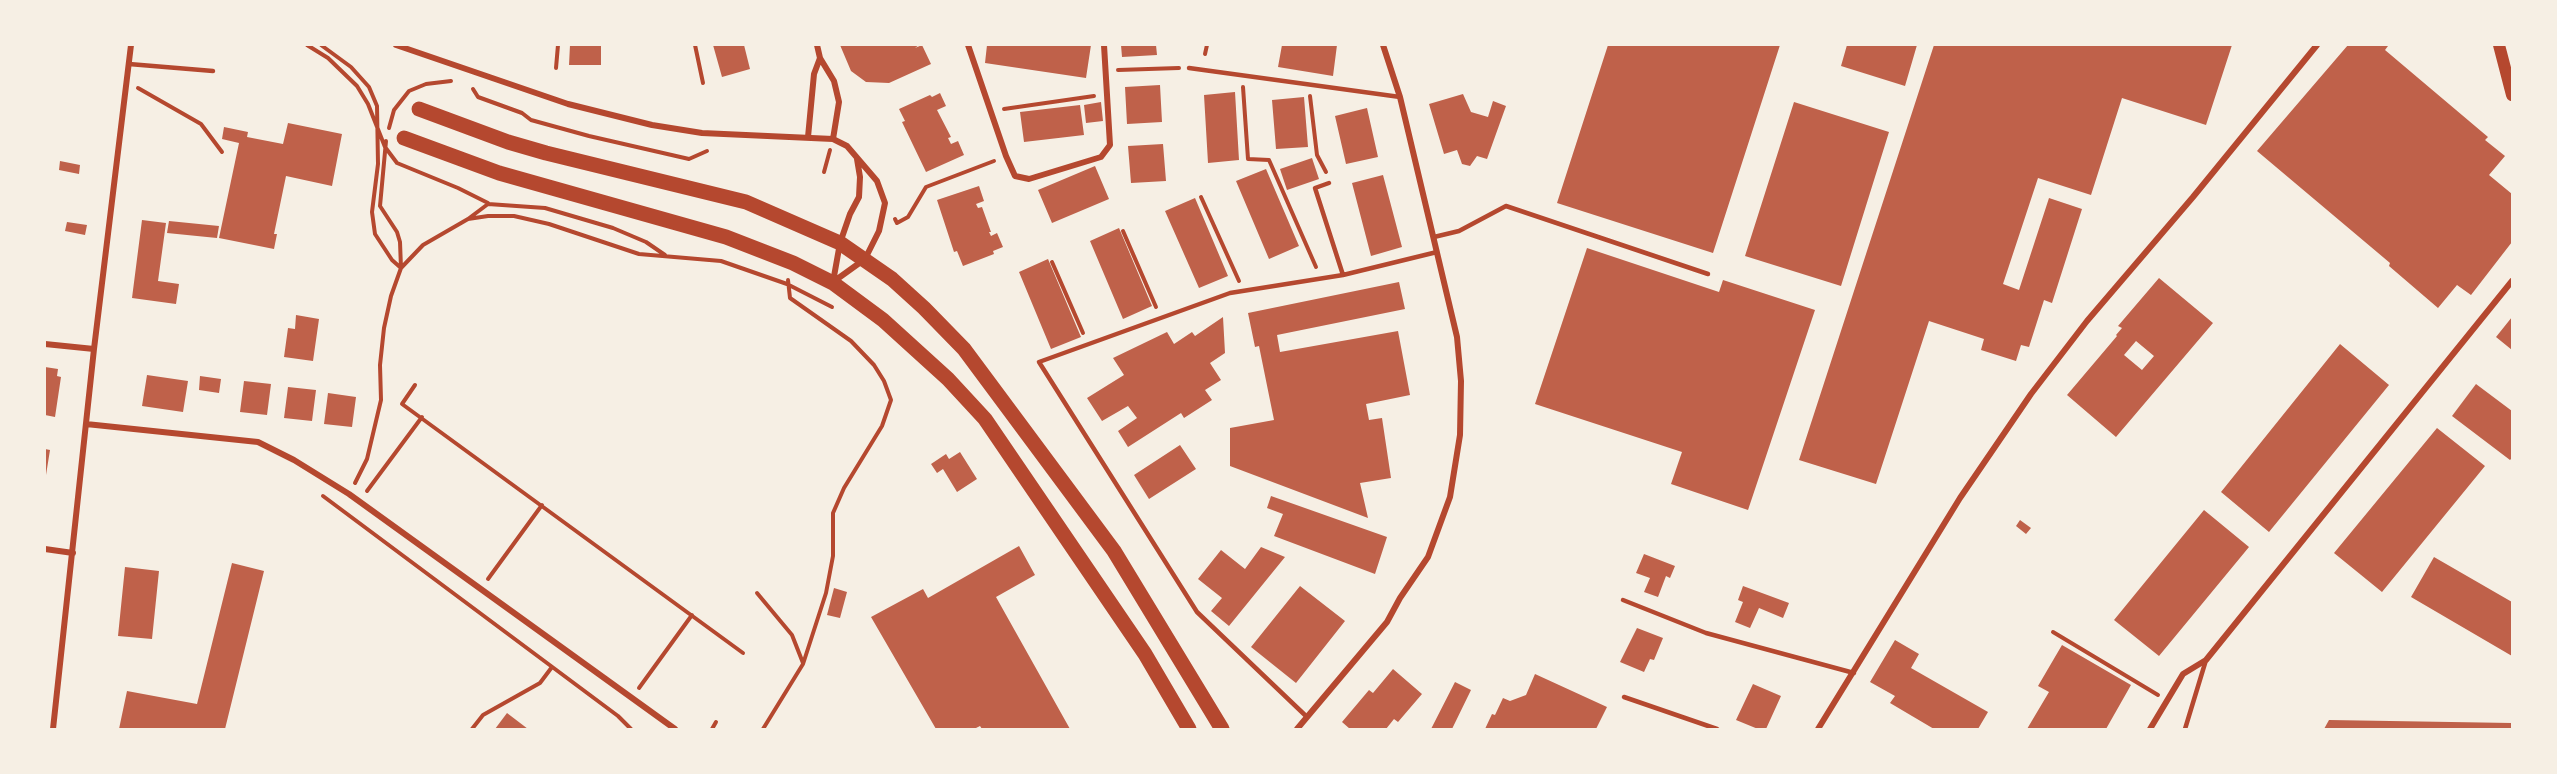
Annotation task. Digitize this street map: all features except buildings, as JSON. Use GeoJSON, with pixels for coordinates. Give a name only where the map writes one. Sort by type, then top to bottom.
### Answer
{"type":"FeatureCollection","features":[{"type":"Feature","properties":{"kind":"main road"},"geometry":{"type":"LineString","coordinates":[[2499,45],[2512,95]]}},
{"type":"Feature","properties":{"kind":"main road"},"geometry":{"type":"LineString","coordinates":[[419,109],[508,142],[546,153],[746,202],[840,243],[865,259],[924,308],[964,349],[992,385],[1114,551],[1222,729]]}},
{"type":"Feature","properties":{"kind":"main road"},"geometry":{"type":"LineString","coordinates":[[404,138],[499,173],[726,237],[793,263],[832,283],[883,320],[948,380],[985,419],[1145,654],[1189,729]]}},
{"type":"Feature","properties":{"kind":"street"},"geometry":{"type":"LineString","coordinates":[[53,729],[94,349],[131,45]]}},
{"type":"Feature","properties":{"kind":"street"},"geometry":{"type":"LineString","coordinates":[[396,45],[568,104],[652,124],[702,133],[808,137],[834,140],[847,146],[877,181],[885,203],[879,231],[865,259],[832,283]]}},
{"type":"Feature","properties":{"kind":"street"},"geometry":{"type":"LineString","coordinates":[[817,45],[820,58],[834,81],[839,102],[834,140]]}},
{"type":"Feature","properties":{"kind":"street"},"geometry":{"type":"LineString","coordinates":[[968,45],[1015,176],[1029,179],[1101,157],[1110,145],[1104,45]]}},
{"type":"Feature","properties":{"kind":"street"},"geometry":{"type":"LineString","coordinates":[[1297,729],[1387,622],[1400,598],[1428,557],[1450,497],[1460,435],[1461,381],[1457,337],[1400,97],[1383,45]]}},
{"type":"Feature","properties":{"kind":"street"},"geometry":{"type":"LineString","coordinates":[[1818,729],[1960,498],[2037,386],[2087,321],[2193,197],[2317,45]]}},
{"type":"Feature","properties":{"kind":"street"},"geometry":{"type":"LineString","coordinates":[[808,137],[814,74],[820,58]]}},
{"type":"Feature","properties":{"kind":"street"},"geometry":{"type":"LineString","coordinates":[[832,283],[840,243],[850,214],[859,197],[860,177],[856,156]]}},
{"type":"Feature","properties":{"kind":"street"},"geometry":{"type":"LineString","coordinates":[[2150,729],[2183,674],[2206,660],[2512,281]]}},
{"type":"Feature","properties":{"kind":"street"},"geometry":{"type":"LineString","coordinates":[[45,344],[94,349]]}},
{"type":"Feature","properties":{"kind":"street"},"geometry":{"type":"LineString","coordinates":[[86,424],[258,442],[294,460],[349,494],[675,729]]}},
{"type":"Feature","properties":{"kind":"street"},"geometry":{"type":"LineString","coordinates":[[45,549],[73,553]]}},
{"type":"Feature","properties":{"kind":"lane"},"geometry":{"type":"LineString","coordinates":[[129,64],[213,71]]}},
{"type":"Feature","properties":{"kind":"lane"},"geometry":{"type":"LineString","coordinates":[[1189,68],[1400,97]]}},
{"type":"Feature","properties":{"kind":"lane"},"geometry":{"type":"LineString","coordinates":[[1329,183],[1315,188],[1343,275]]}},
{"type":"Feature","properties":{"kind":"lane"},"geometry":{"type":"LineString","coordinates":[[1434,237],[1459,231],[1506,206],[1708,274]]}},
{"type":"Feature","properties":{"kind":"lane"},"geometry":{"type":"LineString","coordinates":[[1307,717],[1197,612],[1039,362],[1230,293],[1343,275],[1437,252]]}},
{"type":"Feature","properties":{"kind":"lane"},"geometry":{"type":"LineString","coordinates":[[1623,600],[1706,633],[1854,673]]}},
{"type":"Feature","properties":{"kind":"lane"},"geometry":{"type":"LineString","coordinates":[[2185,729],[2206,660]]}},
{"type":"Feature","properties":{"kind":"lane"},"geometry":{"type":"LineString","coordinates":[[1624,697],[1717,729]]}},
{"type":"Feature","properties":{"kind":"path"},"geometry":{"type":"LineString","coordinates":[[308,45],[328,58],[357,86],[368,104],[385,147],[397,163],[458,188],[488,204],[545,208],[613,228],[646,242],[666,256]]}},
{"type":"Feature","properties":{"kind":"path"},"geometry":{"type":"LineString","coordinates":[[321,45],[351,67],[369,87],[377,106],[378,164],[372,212],[375,234],[392,260],[401,268]]}},
{"type":"Feature","properties":{"kind":"path"},"geometry":{"type":"LineString","coordinates":[[556,68],[558,45]]}},
{"type":"Feature","properties":{"kind":"path"},"geometry":{"type":"LineString","coordinates":[[695,45],[703,83]]}},
{"type":"Feature","properties":{"kind":"path"},"geometry":{"type":"LineString","coordinates":[[1205,54],[1207,45]]}},
{"type":"Feature","properties":{"kind":"path"},"geometry":{"type":"LineString","coordinates":[[1106,70],[1189,68]]}},
{"type":"Feature","properties":{"kind":"path"},"geometry":{"type":"LineString","coordinates":[[127,82],[201,124],[222,152]]}},
{"type":"Feature","properties":{"kind":"path"},"geometry":{"type":"LineString","coordinates":[[473,89],[478,97],[522,113],[531,120],[589,136],[689,159],[707,151]]}},
{"type":"Feature","properties":{"kind":"path"},"geometry":{"type":"LineString","coordinates":[[1243,89],[1248,159],[1269,160],[1310,254]]}},
{"type":"Feature","properties":{"kind":"path"},"geometry":{"type":"LineString","coordinates":[[990,110],[1107,94]]}},
{"type":"Feature","properties":{"kind":"path"},"geometry":{"type":"LineString","coordinates":[[1311,98],[1317,155],[1325,169]]}},
{"type":"Feature","properties":{"kind":"path"},"geometry":{"type":"LineString","coordinates":[[824,172],[834,140]]}},
{"type":"Feature","properties":{"kind":"path"},"geometry":{"type":"LineString","coordinates":[[340,510],[368,459],[381,400],[380,365],[384,328],[391,296],[401,268],[400,242],[397,232],[380,206],[385,147]]}},
{"type":"Feature","properties":{"kind":"path"},"geometry":{"type":"LineString","coordinates":[[897,223],[908,217],[926,187],[1006,156]]}},
{"type":"Feature","properties":{"kind":"path"},"geometry":{"type":"LineString","coordinates":[[1202,197],[1239,281]]}},
{"type":"Feature","properties":{"kind":"path"},"geometry":{"type":"LineString","coordinates":[[401,268],[423,245],[468,219],[488,204]]}},
{"type":"Feature","properties":{"kind":"path"},"geometry":{"type":"LineString","coordinates":[[468,219],[514,216],[549,224],[639,254],[721,261],[787,284],[790,298],[852,341],[874,365],[884,381],[891,400],[882,426],[844,488],[833,513],[833,556],[826,593],[803,664],[763,729]]}},
{"type":"Feature","properties":{"kind":"path"},"geometry":{"type":"LineString","coordinates":[[1123,231],[1153,300]]}},
{"type":"Feature","properties":{"kind":"path"},"geometry":{"type":"LineString","coordinates":[[1052,262],[1085,339]]}},
{"type":"Feature","properties":{"kind":"path"},"geometry":{"type":"LineString","coordinates":[[415,385],[402,404],[742,653]]}},
{"type":"Feature","properties":{"kind":"path"},"geometry":{"type":"LineString","coordinates":[[371,486],[422,417]]}},
{"type":"Feature","properties":{"kind":"path"},"geometry":{"type":"LineString","coordinates":[[322,495],[618,716],[631,729]]}},
{"type":"Feature","properties":{"kind":"path"},"geometry":{"type":"LineString","coordinates":[[491,574],[542,505]]}},
{"type":"Feature","properties":{"kind":"path"},"geometry":{"type":"LineString","coordinates":[[757,593],[792,635],[803,664]]}},
{"type":"Feature","properties":{"kind":"path"},"geometry":{"type":"LineString","coordinates":[[632,699],[692,615]]}},
{"type":"Feature","properties":{"kind":"path"},"geometry":{"type":"LineString","coordinates":[[2053,632],[2167,700]]}},
{"type":"Feature","properties":{"kind":"path"},"geometry":{"type":"LineString","coordinates":[[472,729],[483,715],[540,683],[552,667]]}},
{"type":"Feature","properties":{"kind":"path"},"geometry":{"type":"LineString","coordinates":[[712,729],[716,722]]}}]}
